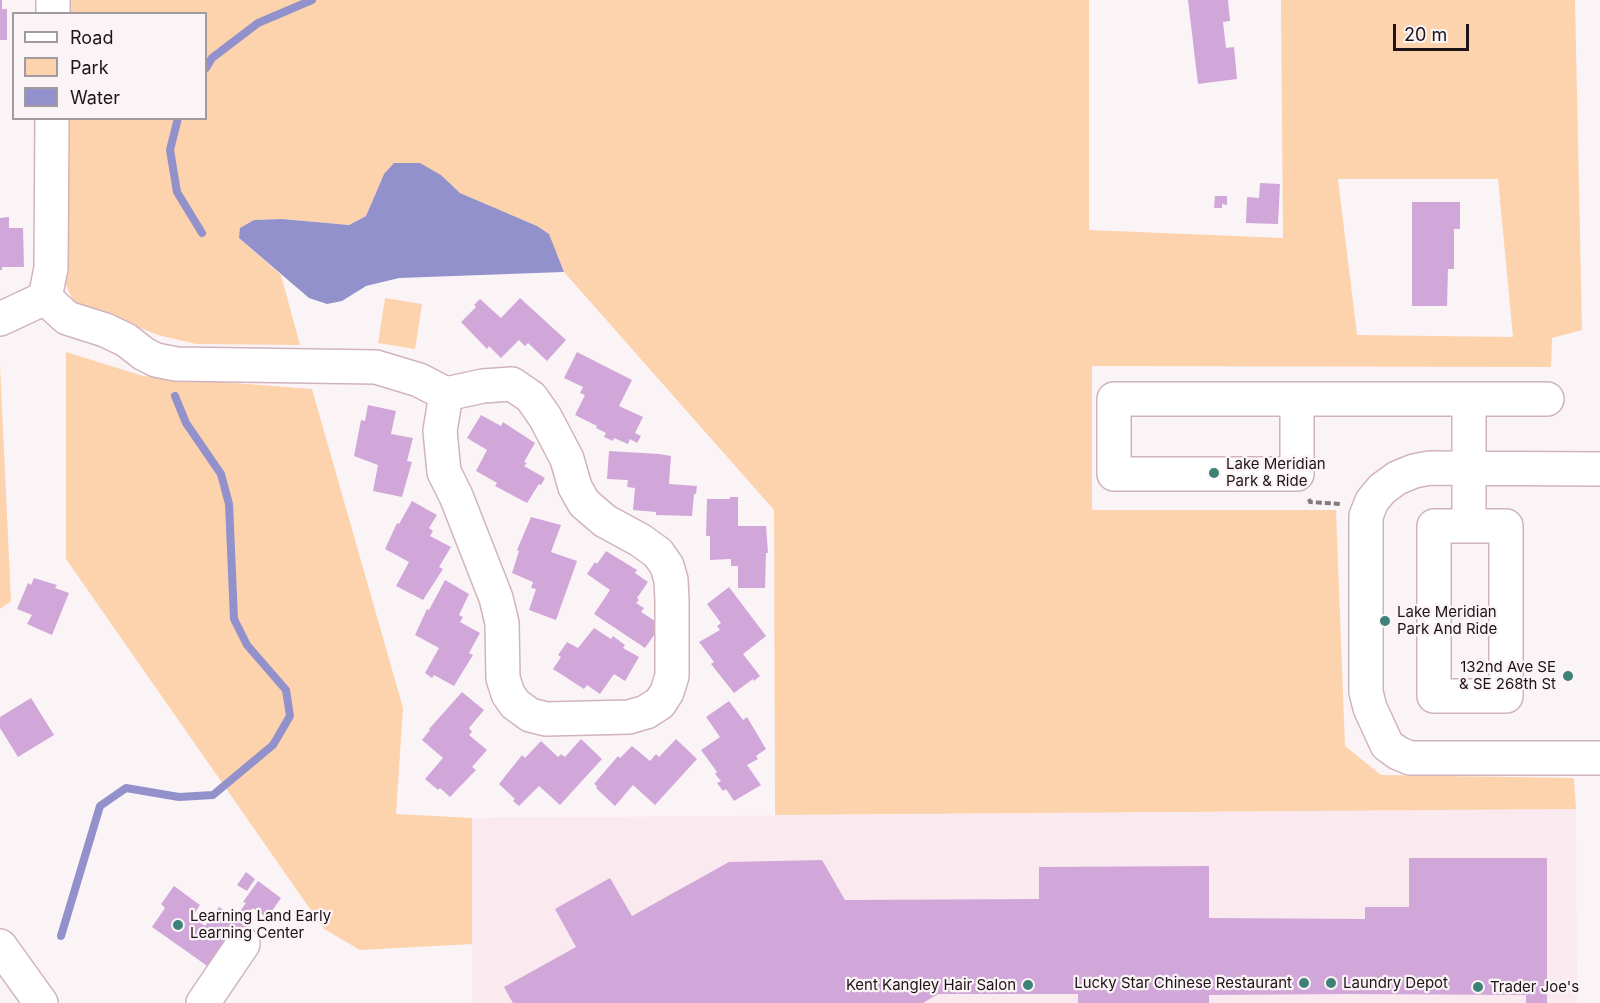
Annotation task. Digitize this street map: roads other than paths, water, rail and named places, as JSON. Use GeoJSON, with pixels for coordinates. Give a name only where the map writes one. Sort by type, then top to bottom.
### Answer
{"type":"FeatureCollection","features":[{"type":"Feature","properties":{"kind":"street"},"geometry":{"type":"LineString","coordinates":[[45,298],[51,268],[52,120]]}},
{"type":"Feature","properties":{"kind":"street"},"geometry":{"type":"LineString","coordinates":[[0,319],[45,298]]}},
{"type":"Feature","properties":{"kind":"street"},"geometry":{"type":"LineString","coordinates":[[45,298],[67,318],[126,339],[144,354],[156,360],[176,364],[376,367],[419,380],[446,394],[483,386],[512,384],[531,397],[545,417],[567,459],[575,487],[584,503],[605,521],[640,540],[658,553],[667,566],[671,580],[672,600],[672,676],[667,692],[660,703],[646,712],[629,717],[546,719],[530,715],[515,704],[508,694],[503,678],[502,623],[496,598],[456,496],[444,472],[440,431],[446,394]]}},
{"type":"Feature","properties":{"kind":"street"},"geometry":{"type":"LineString","coordinates":[[1297,399],[1297,474],[1114,474],[1114,399],[1297,399],[1547,399]]}},
{"type":"Feature","properties":{"kind":"street"},"geometry":{"type":"LineString","coordinates":[[1469,399],[1469,526]]}},
{"type":"Feature","properties":{"kind":"street"},"geometry":{"type":"LineString","coordinates":[[1600,469],[1430,468],[1414,471],[1397,478],[1382,489],[1372,501],[1366,516],[1366,692],[1370,708],[1387,745],[1410,758],[1600,758]]}},
{"type":"Feature","properties":{"kind":"street"},"geometry":{"type":"LineString","coordinates":[[1434,526],[1469,526],[1506,526],[1506,696],[1434,696],[1434,526]]}},
{"type":"Feature","properties":{"kind":"street"},"geometry":{"type":"LineString","coordinates":[[203,1003],[243,944]]}},
{"type":"Feature","properties":{"kind":"street"},"geometry":{"type":"LineString","coordinates":[[0,946],[42,1003]]}},
{"type":"Feature","properties":{"kind":"water"},"geometry":{"type":"Polygon","coordinates":[[[394,163],[420,163],[441,175],[460,193],[537,226],[549,234],[564,272],[399,278],[366,286],[342,301],[327,304],[309,298],[239,238],[240,228],[254,220],[282,219],[349,225],[366,216],[384,174],[394,163]]]}},
{"type":"Feature","properties":{"kind":"waterway"},"geometry":{"type":"LineString","coordinates":[[207,66],[212,58],[258,23],[312,0]]}},
{"type":"Feature","properties":{"kind":"waterway"},"geometry":{"type":"LineString","coordinates":[[178,120],[170,150],[177,192],[202,233]]}},
{"type":"Feature","properties":{"kind":"waterway"},"geometry":{"type":"LineString","coordinates":[[61,936],[100,806],[126,788],[179,797],[213,795],[273,745],[290,716],[286,690],[247,645],[234,619],[229,504],[221,474],[186,423],[175,396]]}},
{"type":"Feature","properties":{"kind":"place","name":"Lake Meridian Park & Ride"},"geometry":{"type":"Point","coordinates":[1214,473]}},
{"type":"Feature","properties":{"kind":"place","name":"Lake Meridian Park And Ride"},"geometry":{"type":"Point","coordinates":[1385,621]}},
{"type":"Feature","properties":{"kind":"place","name":"132nd Ave SE & SE 268th St"},"geometry":{"type":"Point","coordinates":[1568,676]}},
{"type":"Feature","properties":{"kind":"place","name":"Learning Land Early Learning Center"},"geometry":{"type":"Point","coordinates":[178,925]}},
{"type":"Feature","properties":{"kind":"place","name":"Lucky Star Chinese Restaurant"},"geometry":{"type":"Point","coordinates":[1304,983]}},
{"type":"Feature","properties":{"kind":"place","name":"Laundry Depot"},"geometry":{"type":"Point","coordinates":[1331,983]}},
{"type":"Feature","properties":{"kind":"place","name":"Kent Kangley Hair Salon"},"geometry":{"type":"Point","coordinates":[1028,985]}},
{"type":"Feature","properties":{"kind":"place","name":"Trader Joe's"},"geometry":{"type":"Point","coordinates":[1478,987]}}]}
